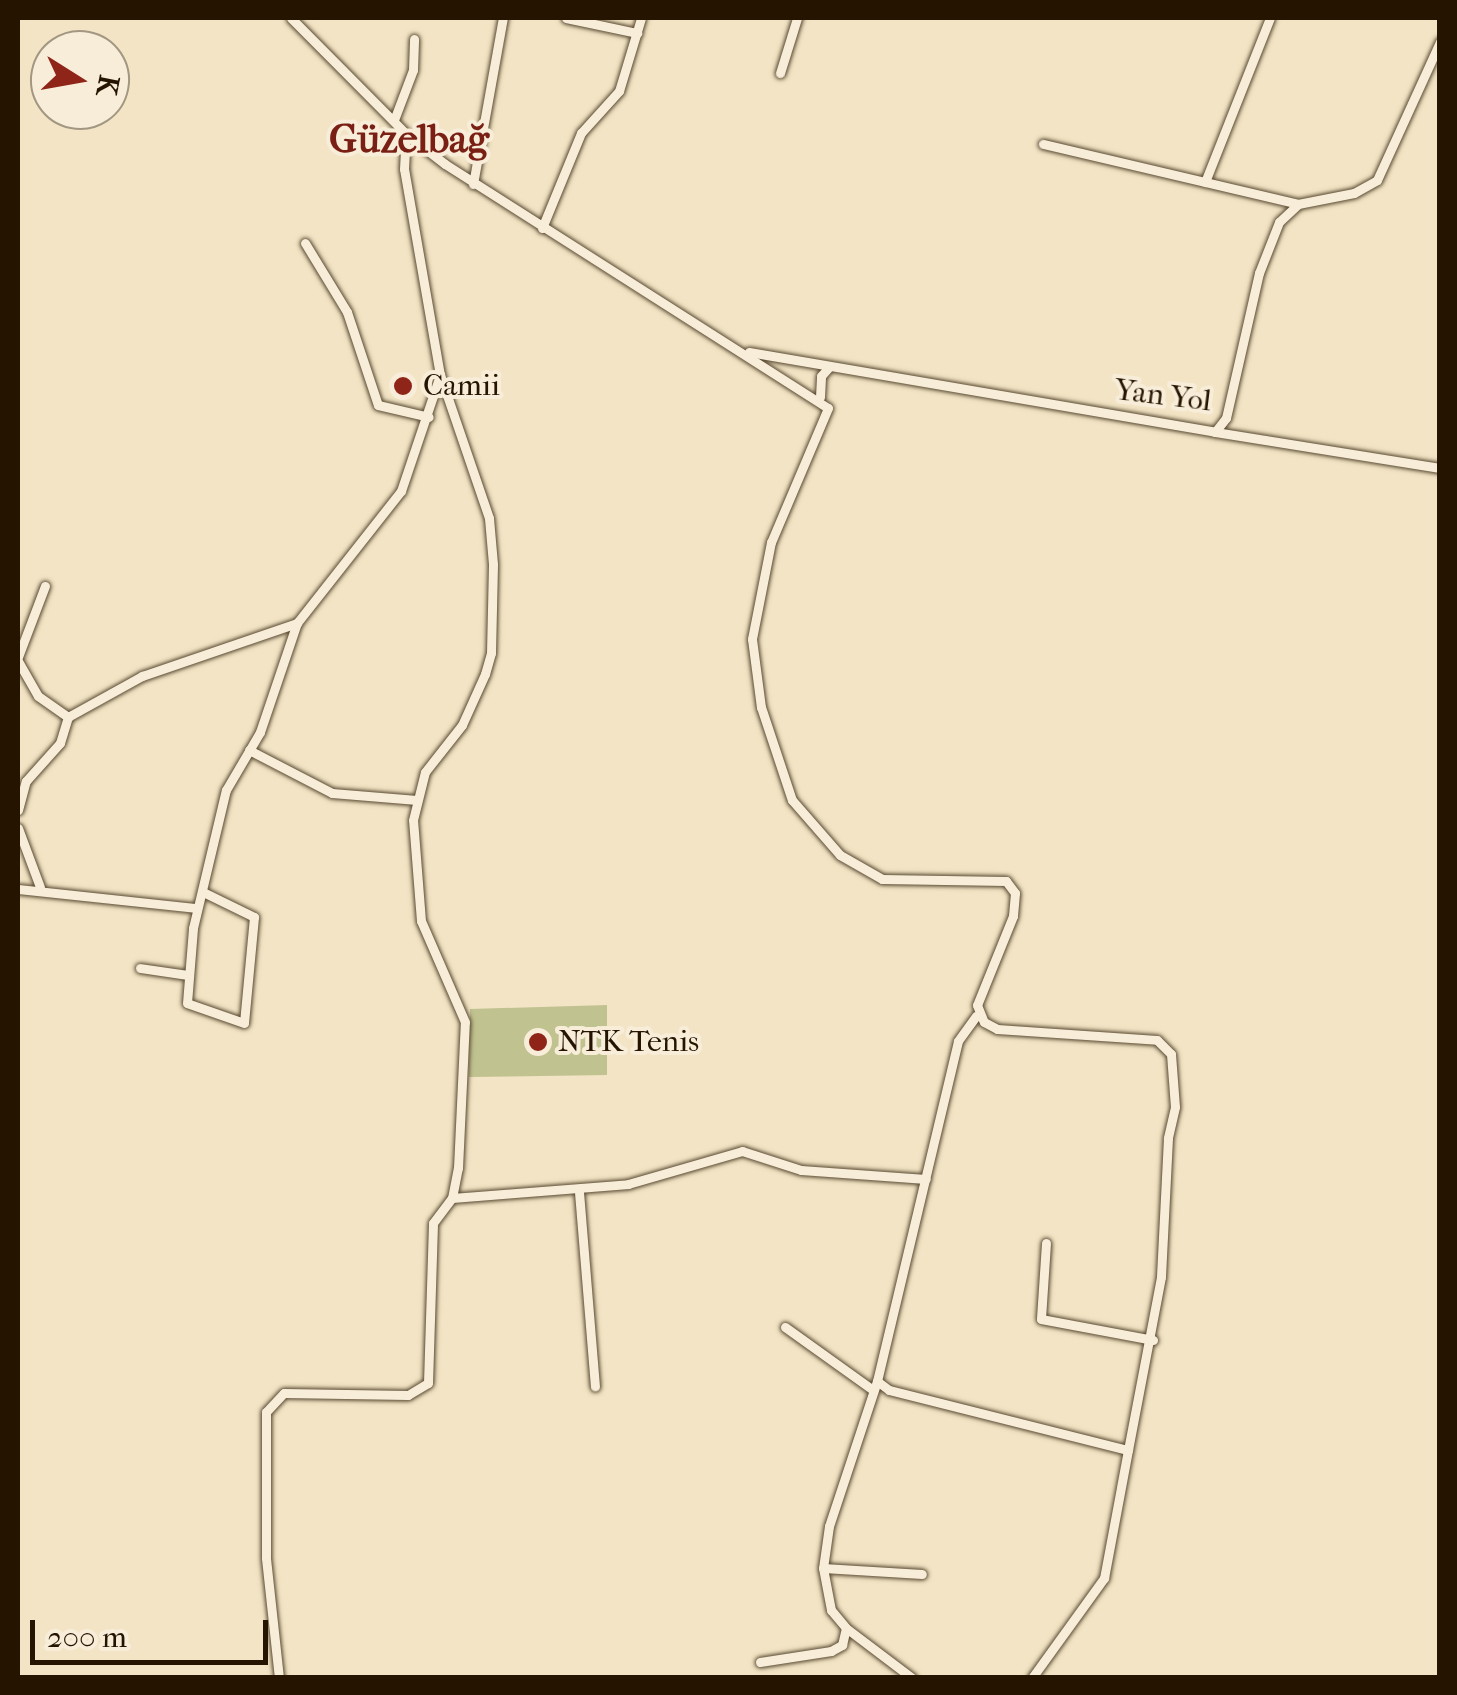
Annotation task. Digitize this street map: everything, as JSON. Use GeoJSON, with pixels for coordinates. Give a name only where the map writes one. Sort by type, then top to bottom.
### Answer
{"type":"FeatureCollection","features":[{"type":"Feature","properties":{"kind":"street"},"geometry":{"type":"LineString","coordinates":[[291,18],[406,134],[474,184],[820,398],[828,408],[825,427],[806,460],[762,574],[752,639],[761,707],[792,800],[840,855],[882,879],[990,877],[1015,893],[1007,940],[976,1016],[958,1041],[875,1386],[829,1526],[823,1568],[831,1610],[846,1628],[912,1678]]}},
{"type":"Feature","properties":{"kind":"street"},"geometry":{"type":"LineString","coordinates":[[474,184],[503,18]]}},
{"type":"Feature","properties":{"kind":"street"},"geometry":{"type":"LineString","coordinates":[[566,18],[637,33]]}},
{"type":"Feature","properties":{"kind":"street"},"geometry":{"type":"LineString","coordinates":[[542,228],[581,133],[619,91],[641,18]]}},
{"type":"Feature","properties":{"kind":"street"},"geometry":{"type":"LineString","coordinates":[[780,73],[797,18]]}},
{"type":"Feature","properties":{"kind":"street"},"geometry":{"type":"LineString","coordinates":[[1205,182],[1270,18]]}},
{"type":"Feature","properties":{"kind":"street"},"geometry":{"type":"LineString","coordinates":[[394,120],[413,70],[414,39]]}},
{"type":"Feature","properties":{"kind":"street"},"geometry":{"type":"LineString","coordinates":[[1043,144],[1298,204],[1354,192],[1377,180],[1439,46]]}},
{"type":"Feature","properties":{"kind":"street"},"geometry":{"type":"LineString","coordinates":[[278,1678],[268,1595],[266,1412],[284,1393],[408,1395],[428,1384],[432,1223],[452,1198],[465,1022],[421,921],[416,800],[425,772],[462,725],[492,653],[489,518],[440,375],[404,169],[406,134]]}},
{"type":"Feature","properties":{"kind":"street","name":"Yan Yol"},"geometry":{"type":"LineString","coordinates":[[746,351],[1216,432],[1226,418],[1259,273],[1279,222],[1298,204]]}},
{"type":"Feature","properties":{"kind":"street"},"geometry":{"type":"LineString","coordinates":[[305,243],[347,312],[378,406],[429,417]]}},
{"type":"Feature","properties":{"kind":"street"},"geometry":{"type":"LineString","coordinates":[[820,398],[821,376],[830,367]]}},
{"type":"Feature","properties":{"kind":"street"},"geometry":{"type":"LineString","coordinates":[[203,892],[254,916],[244,1023],[187,1002],[197,908],[226,790],[249,750],[298,622],[384,518],[429,417],[440,375]]}},
{"type":"Feature","properties":{"kind":"street"},"geometry":{"type":"LineString","coordinates":[[1216,432],[1440,468]]}},
{"type":"Feature","properties":{"kind":"street"},"geometry":{"type":"LineString","coordinates":[[45,586],[18,659],[38,696],[68,716]]}},
{"type":"Feature","properties":{"kind":"street"},"geometry":{"type":"LineString","coordinates":[[18,810],[26,781],[60,743],[68,716],[142,676],[298,622]]}},
{"type":"Feature","properties":{"kind":"street"},"geometry":{"type":"LineString","coordinates":[[249,750],[332,793],[416,800]]}},
{"type":"Feature","properties":{"kind":"street"},"geometry":{"type":"LineString","coordinates":[[18,828],[40,888]]}},
{"type":"Feature","properties":{"kind":"street"},"geometry":{"type":"LineString","coordinates":[[18,889],[40,888],[197,908]]}},
{"type":"Feature","properties":{"kind":"street"},"geometry":{"type":"LineString","coordinates":[[140,968],[188,975]]}},
{"type":"Feature","properties":{"kind":"street"},"geometry":{"type":"LineString","coordinates":[[976,1016],[998,1028],[1157,1040],[1171,1054],[1175,1108],[1153,1340],[1104,1578],[1032,1678]]}},
{"type":"Feature","properties":{"kind":"street"},"geometry":{"type":"LineString","coordinates":[[452,1198],[579,1192],[742,1150],[801,1170],[926,1179]]}},
{"type":"Feature","properties":{"kind":"street"},"geometry":{"type":"LineString","coordinates":[[579,1192],[596,1386]]}},
{"type":"Feature","properties":{"kind":"street"},"geometry":{"type":"LineString","coordinates":[[1046,1242],[1042,1320],[1153,1340]]}},
{"type":"Feature","properties":{"kind":"street"},"geometry":{"type":"LineString","coordinates":[[785,1328],[875,1386],[1128,1450]]}},
{"type":"Feature","properties":{"kind":"street"},"geometry":{"type":"LineString","coordinates":[[823,1568],[922,1574]]}},
{"type":"Feature","properties":{"kind":"street"},"geometry":{"type":"LineString","coordinates":[[760,1662],[831,1651],[842,1645],[846,1628]]}},
{"type":"Feature","properties":{"kind":"green space","name":"NTK Tenis"},"geometry":{"type":"Polygon","coordinates":[[[607,1005],[607,1075],[469,1077],[470,1009],[607,1005]]]}},
{"type":"Feature","properties":{"kind":"place","name":"Camii"},"geometry":{"type":"Point","coordinates":[403,386]}},
{"type":"Feature","properties":{"kind":"place","name":"NTK Tenis"},"geometry":{"type":"Point","coordinates":[538,1042]}},
{"type":"Feature","properties":{"kind":"district","name":"Güzelbağ"},"geometry":{"type":"Point","coordinates":[409,139]}}]}
